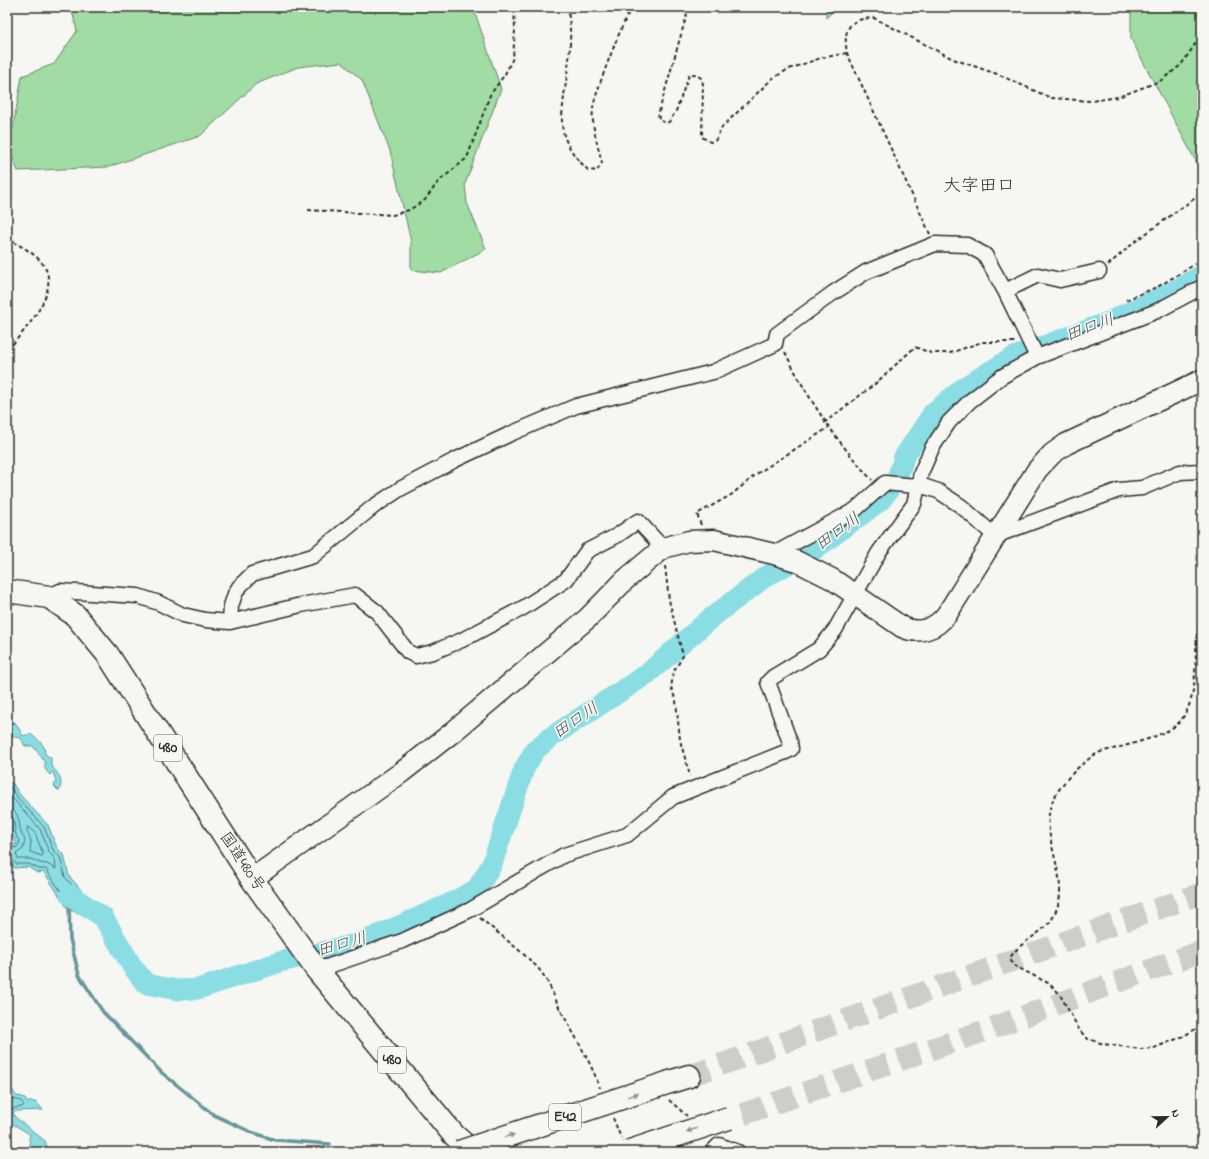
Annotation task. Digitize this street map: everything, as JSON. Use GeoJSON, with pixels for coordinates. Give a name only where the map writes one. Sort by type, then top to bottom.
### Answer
{"type":"FeatureCollection","features":[{"type":"Feature","properties":{"kind":"highway","name":"国道480号"},"geometry":{"type":"LineString","coordinates":[[7,591],[49,597],[75,615],[108,656],[252,879],[315,967],[454,1135],[473,1152]]}},
{"type":"Feature","properties":{"kind":"highway","name":"E42"},"geometry":{"type":"LineString","coordinates":[[459,1152],[680,1079]]}},
{"type":"Feature","properties":{"kind":"highway"},"geometry":{"type":"LineString","coordinates":[[624,1145],[736,1116]]}},
{"type":"Feature","properties":{"kind":"street"},"geometry":{"type":"LineString","coordinates":[[230,622],[231,606],[235,594],[239,587],[252,574],[313,556],[373,507],[400,489],[455,460],[510,434],[576,406],[713,372],[775,344],[777,334],[833,293],[866,272],[935,244],[967,245],[985,255],[1005,291],[1037,357]]}},
{"type":"Feature","properties":{"kind":"street"},"geometry":{"type":"LineString","coordinates":[[1005,291],[1038,275],[1060,280],[1099,271]]}},
{"type":"Feature","properties":{"kind":"street"},"geometry":{"type":"LineString","coordinates":[[315,967],[402,941],[470,910],[564,855],[627,835],[673,796],[791,749],[790,742],[768,682],[773,677],[819,649],[835,630],[879,552],[914,504],[913,486],[932,448],[949,422],[970,401],[1001,377],[1037,357],[1138,319],[1202,287]]}},
{"type":"Feature","properties":{"kind":"street"},"geometry":{"type":"LineString","coordinates":[[252,879],[402,772],[453,732],[588,618],[625,580],[662,549],[680,542],[704,540],[733,544],[780,556],[815,569],[856,595],[894,622],[910,630],[922,631],[933,627],[947,614],[1037,470],[1052,454],[1066,444],[1202,380]]}},
{"type":"Feature","properties":{"kind":"street"},"geometry":{"type":"LineString","coordinates":[[995,536],[1119,490],[1142,488],[1180,472],[1202,471]]}},
{"type":"Feature","properties":{"kind":"street"},"geometry":{"type":"LineString","coordinates":[[780,556],[862,505],[883,485],[926,487],[946,496],[961,506],[995,536]]}},
{"type":"Feature","properties":{"kind":"street"},"geometry":{"type":"LineString","coordinates":[[49,597],[60,591],[138,596],[159,603],[183,615],[205,620],[230,622],[301,605],[355,595],[376,612],[408,652],[416,656],[433,652],[462,640],[523,608],[566,580],[587,551],[618,535],[638,521],[662,549]]}},
{"type":"Feature","properties":{"kind":"street"},"geometry":{"type":"LineString","coordinates":[[712,1152],[719,1145],[738,1152]]}},
{"type":"Feature","properties":{"kind":"path"},"geometry":{"type":"LineString","coordinates":[[308,210],[370,215],[393,215],[409,210],[425,200],[438,182],[467,158],[490,95],[505,74],[513,58],[515,30],[514,7]]}},
{"type":"Feature","properties":{"kind":"path"},"geometry":{"type":"LineString","coordinates":[[567,7],[570,19],[569,49],[562,119],[564,135],[572,152],[588,170],[597,171],[602,163],[593,124],[593,107],[609,61],[632,7]]}},
{"type":"Feature","properties":{"kind":"path"},"geometry":{"type":"LineString","coordinates":[[689,7],[658,115],[660,120],[665,123],[669,122],[676,111],[689,75],[695,74],[701,78],[703,84],[702,137],[710,142],[715,141],[722,127],[773,78],[789,69],[821,58],[848,53]]}},
{"type":"Feature","properties":{"kind":"path"},"geometry":{"type":"LineString","coordinates":[[935,244],[848,53],[845,39],[847,31],[852,23],[864,18],[874,18],[953,59],[998,74],[1051,98],[1090,101],[1118,97],[1160,81],[1181,65],[1202,34]]}},
{"type":"Feature","properties":{"kind":"path"},"geometry":{"type":"LineString","coordinates":[[1099,271],[1202,193]]}},
{"type":"Feature","properties":{"kind":"path"},"geometry":{"type":"LineString","coordinates":[[7,238],[42,263],[48,278],[46,295],[40,309],[7,351]]}},
{"type":"Feature","properties":{"kind":"path"},"geometry":{"type":"LineString","coordinates":[[1126,300],[1159,286],[1202,260]]}},
{"type":"Feature","properties":{"kind":"path"},"geometry":{"type":"LineString","coordinates":[[777,334],[798,378],[824,423],[850,457],[883,485]]}},
{"type":"Feature","properties":{"kind":"path"},"geometry":{"type":"LineString","coordinates":[[824,423],[871,388],[915,347],[931,353],[950,354],[982,342],[1019,342],[1027,338]]}},
{"type":"Feature","properties":{"kind":"path"},"geometry":{"type":"LineString","coordinates":[[704,540],[703,529],[697,514],[731,495],[758,473],[828,428]]}},
{"type":"Feature","properties":{"kind":"path"},"geometry":{"type":"LineString","coordinates":[[662,549],[669,600],[683,656],[674,672],[671,686],[676,701],[680,740],[693,789]]}},
{"type":"Feature","properties":{"kind":"path"},"geometry":{"type":"LineString","coordinates":[[1202,613],[1197,626],[1193,685],[1190,703],[1181,720],[1172,728],[1097,754],[1076,770],[1054,797],[1048,824],[1060,890],[1057,907],[1049,924],[1016,948],[1010,958],[1013,965],[1048,983],[1058,992],[1080,1031],[1088,1039],[1104,1044],[1140,1049],[1154,1048],[1184,1036],[1202,1025]]}},
{"type":"Feature","properties":{"kind":"path"},"geometry":{"type":"LineString","coordinates":[[470,910],[513,945],[537,967],[583,1047],[602,1091]]}},
{"type":"Feature","properties":{"kind":"path"},"geometry":{"type":"LineString","coordinates":[[610,1112],[624,1145]]}},
{"type":"Feature","properties":{"kind":"green space"},"geometry":{"type":"Polygon","coordinates":[[[71,7],[473,7],[501,89],[465,184],[467,203],[486,249],[441,273],[411,270],[411,242],[390,151],[362,80],[341,62],[298,67],[256,84],[200,136],[108,167],[18,171],[9,150],[22,76],[54,64],[77,31],[71,7]]]}},
{"type":"Feature","properties":{"kind":"green space"},"geometry":{"type":"Polygon","coordinates":[[[826,7],[837,7],[826,18],[826,7]]]}},
{"type":"Feature","properties":{"kind":"green space"},"geometry":{"type":"Polygon","coordinates":[[[1131,7],[1202,7],[1201,171],[1131,39],[1131,7]]]}},
{"type":"Feature","properties":{"kind":"water"},"geometry":{"type":"Polygon","coordinates":[[[9,722],[15,722],[23,736],[30,734],[42,744],[45,754],[51,758],[51,766],[60,777],[61,784],[59,791],[54,786],[56,781],[53,772],[50,775],[45,769],[45,762],[33,746],[25,746],[21,738],[13,737],[10,730],[7,735],[9,722]]]}},
{"type":"Feature","properties":{"kind":"water"},"geometry":{"type":"Polygon","coordinates":[[[7,781],[13,784],[20,795],[48,825],[57,848],[64,855],[69,876],[82,891],[80,894],[82,897],[88,896],[98,907],[96,910],[77,913],[68,909],[44,872],[37,873],[28,867],[14,868],[7,859],[7,840],[11,844],[17,844],[10,830],[7,805],[7,781]]]}},
{"type":"Feature","properties":{"kind":"water"},"geometry":{"type":"Polygon","coordinates":[[[7,1086],[12,1089],[16,1096],[23,1097],[28,1103],[31,1101],[37,1103],[43,1110],[16,1111],[13,1113],[15,1117],[45,1141],[47,1147],[63,1152],[14,1152],[8,1149],[30,1149],[29,1137],[31,1135],[10,1122],[7,1118],[7,1086]]]}},
{"type":"Feature","properties":{"kind":"waterway","name":"田口川"},"geometry":{"type":"LineString","coordinates":[[70,895],[103,917],[132,966],[146,984],[178,990],[198,989],[280,962],[360,943],[451,903],[477,889],[492,864],[524,769],[535,750],[551,737],[647,674],[711,618],[765,577],[815,549],[881,500],[897,479],[904,457],[933,413],[966,386],[1014,357],[1108,322],[1174,291],[1202,275]]}},
{"type":"Feature","properties":{"kind":"waterway"},"geometry":{"type":"LineString","coordinates":[[69,904],[70,939],[79,975],[103,1012],[162,1073],[214,1115],[251,1132],[275,1140],[330,1144]]}},
{"type":"Feature","properties":{"kind":"tunnel"},"geometry":{"type":"LineString","coordinates":[[689,1076],[1202,893]]}},
{"type":"Feature","properties":{"kind":"tunnel"},"geometry":{"type":"LineString","coordinates":[[743,1114],[981,1032],[1202,951]]}},
{"type":"Feature","properties":{"kind":"district","name":"大字田口"},"geometry":{"type":"Point","coordinates":[979,187]}}]}
